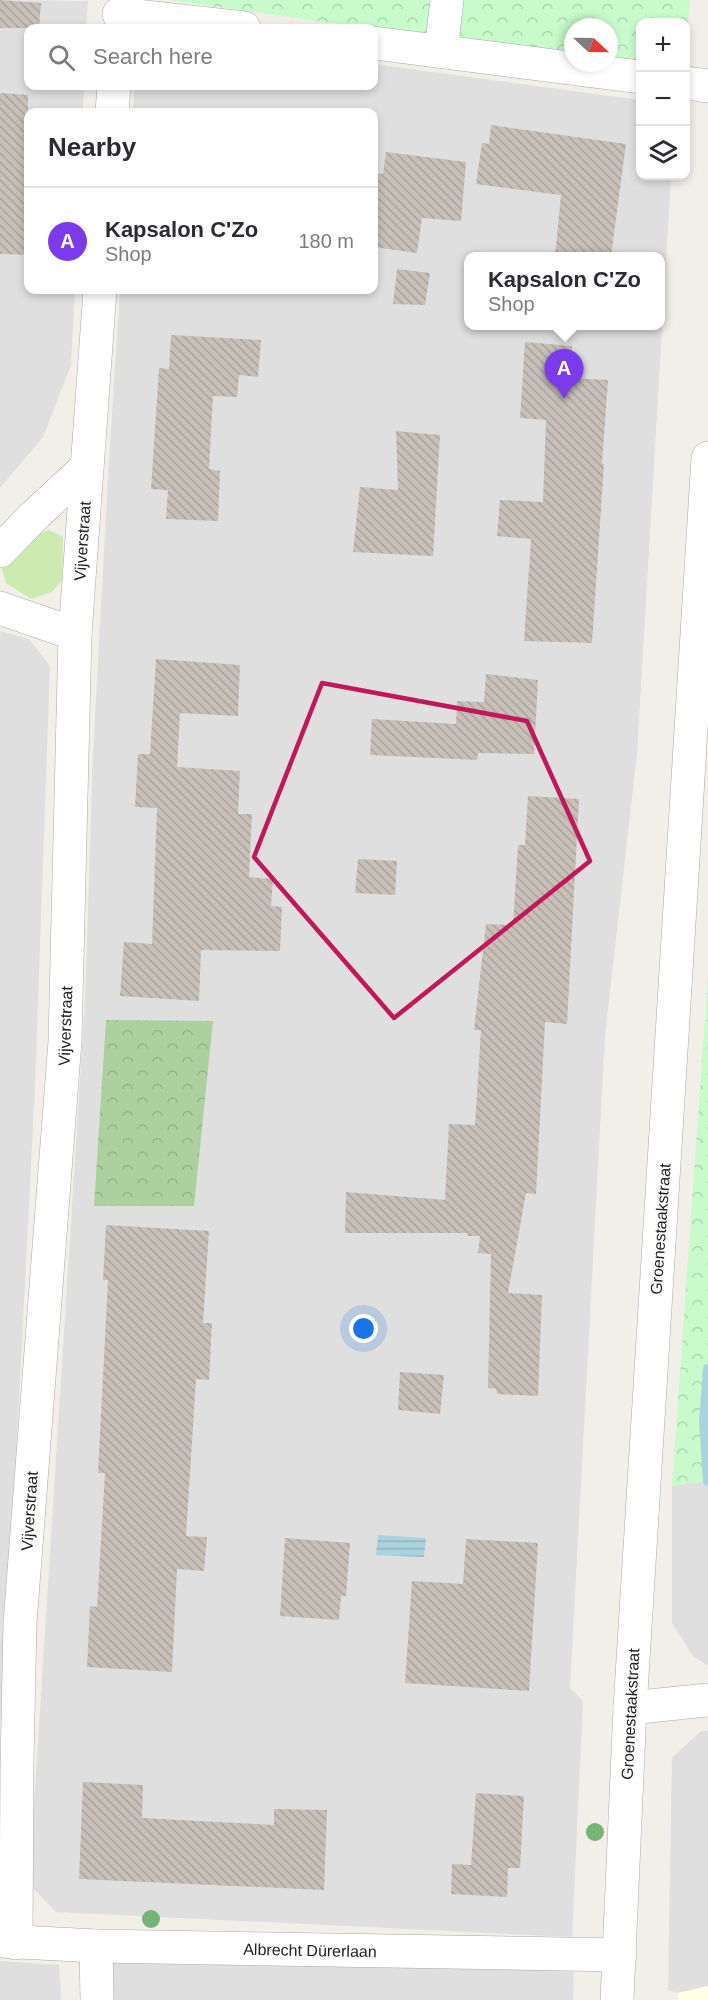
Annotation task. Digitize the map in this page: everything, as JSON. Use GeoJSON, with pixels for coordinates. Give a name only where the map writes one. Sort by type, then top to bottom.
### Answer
{"type":"FeatureCollection","features":[{"type":"Feature","properties":{"kind":"street"},"geometry":{"type":"LineString","coordinates":[[441,51],[447,0]]}},
{"type":"Feature","properties":{"kind":"street"},"geometry":{"type":"LineString","coordinates":[[117,14],[208,24]]}},
{"type":"Feature","properties":{"kind":"street"},"geometry":{"type":"LineString","coordinates":[[378,43],[636,76]]}},
{"type":"Feature","properties":{"kind":"street"},"geometry":{"type":"LineString","coordinates":[[690,84],[708,86]]}},
{"type":"Feature","properties":{"kind":"street"},"geometry":{"type":"LineString","coordinates":[[112,108],[114,90]]}},
{"type":"Feature","properties":{"kind":"street","name":"Vijverstraat"},"geometry":{"type":"LineString","coordinates":[[8,1942],[8,1769],[65,1041],[75,634],[100,294]]}},
{"type":"Feature","properties":{"kind":"street","name":"Groenestaakstraat"},"geometry":{"type":"LineString","coordinates":[[618,2000],[630,1708],[708,458]]}},
{"type":"Feature","properties":{"kind":"street"},"geometry":{"type":"LineString","coordinates":[[0,552],[35,515],[87,467]]}},
{"type":"Feature","properties":{"kind":"street"},"geometry":{"type":"LineString","coordinates":[[0,608],[75,634]]}},
{"type":"Feature","properties":{"kind":"street"},"geometry":{"type":"LineString","coordinates":[[630,1708],[708,1700]]}},
{"type":"Feature","properties":{"kind":"street","name":"Albrecht Dürerlaan"},"geometry":{"type":"LineString","coordinates":[[8,1942],[96,1946],[620,1955]]}},
{"type":"Feature","properties":{"kind":"street"},"geometry":{"type":"LineString","coordinates":[[96,1946],[97,2000]]}},
{"type":"Feature","properties":{"kind":"highlighted area"},"geometry":{"type":"Polygon","coordinates":[[[322,683],[527,721],[590,861],[394,1018],[254,857],[322,683]]]}},
{"type":"Feature","properties":{"kind":"shaded area"},"geometry":{"type":"Polygon","coordinates":[[[0,0],[88,1],[86,24],[24,24],[24,90],[84,90],[83,108],[24,108],[24,294],[75,294],[71,365],[43,437],[0,488],[0,0]]]}},
{"type":"Feature","properties":{"kind":"shaded area"},"geometry":{"type":"Polygon","coordinates":[[[378,65],[636,99],[636,180],[671,180],[665,278],[665,252],[464,252],[464,330],[662,330],[637,754],[605,1035],[570,1688],[583,1701],[572,1937],[56,1912],[29,1884],[85,1001],[93,754],[120,294],[378,294],[378,108],[133,108],[134,90],[378,90],[378,65]]]}},
{"type":"Feature","properties":{"kind":"shaded area"},"geometry":{"type":"Polygon","coordinates":[[[0,631],[29,639],[50,666],[35,1087],[3,1712],[0,1720],[0,631]]]}},
{"type":"Feature","properties":{"kind":"shaded area"},"geometry":{"type":"Polygon","coordinates":[[[708,1481],[708,1666],[693,1656],[672,1623],[672,1486],[708,1481]]]}},
{"type":"Feature","properties":{"kind":"shaded area"},"geometry":{"type":"Polygon","coordinates":[[[701,1731],[708,1731],[708,1986],[678,1993],[668,1990],[672,1758],[701,1731]]]}},
{"type":"Feature","properties":{"kind":"shaded area"},"geometry":{"type":"Polygon","coordinates":[[[110,1960],[574,1969],[573,2000],[112,2000],[110,1960]]]}},
{"type":"Feature","properties":{"kind":"shaded area"},"geometry":{"type":"Polygon","coordinates":[[[0,1961],[59,1965],[61,2000],[0,2000],[0,1961]]]}},
{"type":"Feature","properties":{"kind":"shaded area"},"geometry":{"type":"Polygon","coordinates":[[[708,1986],[708,2000],[678,2000],[678,1993],[708,1986]]]}},
{"type":"Feature","properties":{"kind":"green space"},"geometry":{"type":"Polygon","coordinates":[[[169,0],[690,0],[688,18],[636,18],[636,60],[618,58],[618,18],[564,18],[564,52],[378,29],[378,24],[340,24],[169,0]]]}},
{"type":"Feature","properties":{"kind":"green space"},"geometry":{"type":"Polygon","coordinates":[[[49,530],[63,537],[62,580],[52,592],[31,599],[6,583],[1,566],[35,535],[49,530]]]}},
{"type":"Feature","properties":{"kind":"green space"},"geometry":{"type":"Polygon","coordinates":[[[708,975],[708,1481],[672,1486],[708,975]]]}},
{"type":"Feature","properties":{"kind":"green space"},"geometry":{"type":"Polygon","coordinates":[[[106,1020],[213,1021],[194,1206],[94,1206],[106,1020]]]}},
{"type":"Feature","properties":{"kind":"water"},"geometry":{"type":"Polygon","coordinates":[[[378,1535],[426,1538],[424,1557],[376,1555],[378,1535]]]}},
{"type":"Feature","properties":{"kind":"building"},"geometry":{"type":"Polygon","coordinates":[[[0,0],[41,3],[39,24],[24,24],[24,28],[0,28],[0,0]]]}},
{"type":"Feature","properties":{"kind":"building"},"geometry":{"type":"Polygon","coordinates":[[[0,93],[28,95],[28,108],[24,108],[24,255],[0,254],[0,93]]]}},
{"type":"Feature","properties":{"kind":"building"},"geometry":{"type":"Polygon","coordinates":[[[491,125],[626,144],[612,252],[555,252],[561,195],[476,184],[482,143],[489,144],[491,125]]]}},
{"type":"Feature","properties":{"kind":"building"},"geometry":{"type":"Polygon","coordinates":[[[386,152],[466,162],[461,221],[422,218],[417,253],[378,248],[378,173],[383,174],[386,152]]]}},
{"type":"Feature","properties":{"kind":"building"},"geometry":{"type":"Polygon","coordinates":[[[397,269],[430,273],[425,305],[393,304],[397,269]]]}},
{"type":"Feature","properties":{"kind":"building"},"geometry":{"type":"Polygon","coordinates":[[[171,335],[261,340],[258,377],[239,375],[237,397],[213,396],[209,469],[220,471],[218,521],[166,519],[168,490],[151,489],[159,368],[169,369],[171,335]]]}},
{"type":"Feature","properties":{"kind":"building"},"geometry":{"type":"Polygon","coordinates":[[[525,342],[572,346],[570,378],[608,380],[592,643],[524,641],[531,539],[497,536],[500,500],[543,502],[546,420],[520,418],[525,342]]]}},
{"type":"Feature","properties":{"kind":"building"},"geometry":{"type":"Polygon","coordinates":[[[396,431],[440,435],[433,556],[353,552],[360,487],[398,490],[396,431]]]}},
{"type":"Feature","properties":{"kind":"building"},"geometry":{"type":"Polygon","coordinates":[[[156,659],[240,665],[238,716],[180,713],[177,767],[240,771],[238,814],[252,814],[249,877],[273,879],[271,906],[282,907],[280,951],[201,950],[199,1001],[120,996],[124,942],[152,944],[157,808],[135,807],[138,754],[150,754],[156,659]]]}},
{"type":"Feature","properties":{"kind":"building"},"geometry":{"type":"Polygon","coordinates":[[[486,674],[538,680],[534,754],[478,753],[477,760],[370,755],[372,719],[456,724],[457,701],[484,702],[486,674]]]}},
{"type":"Feature","properties":{"kind":"building"},"geometry":{"type":"Polygon","coordinates":[[[528,796],[579,799],[567,1024],[545,1022],[536,1194],[526,1193],[508,1293],[542,1295],[538,1396],[497,1394],[496,1389],[488,1388],[491,1254],[478,1253],[480,1236],[467,1236],[468,1233],[345,1233],[346,1192],[445,1200],[449,1124],[475,1125],[481,1030],[474,1030],[486,924],[513,925],[518,845],[525,845],[528,796]]]}},
{"type":"Feature","properties":{"kind":"building"},"geometry":{"type":"Polygon","coordinates":[[[358,859],[397,861],[395,895],[355,893],[358,859]]]}},
{"type":"Feature","properties":{"kind":"building"},"geometry":{"type":"Polygon","coordinates":[[[106,1225],[209,1231],[203,1323],[212,1323],[209,1380],[196,1379],[186,1536],[207,1537],[204,1571],[177,1569],[172,1672],[87,1667],[90,1606],[97,1607],[105,1473],[98,1473],[108,1280],[103,1280],[106,1225]]]}},
{"type":"Feature","properties":{"kind":"building"},"geometry":{"type":"Polygon","coordinates":[[[400,1372],[444,1375],[440,1414],[398,1410],[400,1372]]]}},
{"type":"Feature","properties":{"kind":"building"},"geometry":{"type":"Polygon","coordinates":[[[285,1538],[350,1543],[346,1596],[341,1596],[339,1620],[280,1616],[285,1538]]]}},
{"type":"Feature","properties":{"kind":"building"},"geometry":{"type":"Polygon","coordinates":[[[466,1539],[538,1543],[529,1691],[405,1683],[412,1581],[463,1584],[466,1539]]]}},
{"type":"Feature","properties":{"kind":"building"},"geometry":{"type":"Polygon","coordinates":[[[83,1782],[143,1785],[142,1818],[274,1825],[274,1809],[327,1810],[324,1890],[79,1879],[83,1782]]]}},
{"type":"Feature","properties":{"kind":"building"},"geometry":{"type":"Polygon","coordinates":[[[476,1793],[524,1796],[520,1868],[508,1868],[507,1897],[451,1894],[452,1864],[471,1865],[476,1793]]]}},
{"type":"Feature","properties":{"kind":"waterway"},"geometry":{"type":"LineString","coordinates":[[708,1369],[704,1421],[708,1481]]}},
{"type":"Feature","properties":{"kind":"place","name":"Kapsalon C'Zo"},"geometry":{"type":"Point","coordinates":[564,399]}}]}
